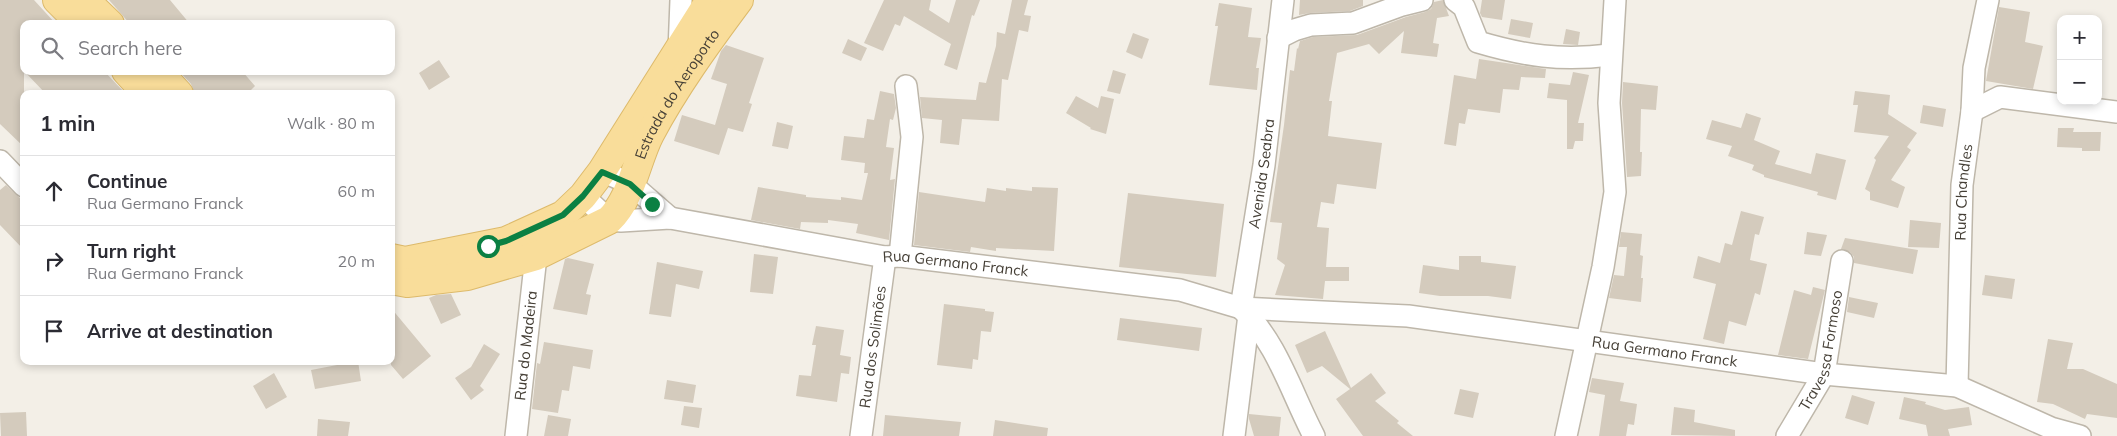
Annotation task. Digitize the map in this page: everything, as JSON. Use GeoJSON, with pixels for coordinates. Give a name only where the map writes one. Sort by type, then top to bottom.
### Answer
{"type":"FeatureCollection","features":[{"type":"Feature","properties":{"kind":"main road"},"geometry":{"type":"LineString","coordinates":[[57,0],[77,20]]}},
{"type":"Feature","properties":{"kind":"main road"},"geometry":{"type":"LineString","coordinates":[[85,0],[106,20]]}},
{"type":"Feature","properties":{"kind":"main road","name":"Estrada do Aeroporto"},"geometry":{"type":"LineString","coordinates":[[602,172],[656,104],[683,61],[710,0]]}},
{"type":"Feature","properties":{"kind":"main road","name":"Estrada do Aeroporto"},"geometry":{"type":"LineString","coordinates":[[683,61],[739,0]]}},
{"type":"Feature","properties":{"kind":"main road"},"geometry":{"type":"LineString","coordinates":[[130,75],[143,90]]}},
{"type":"Feature","properties":{"kind":"main road"},"geometry":{"type":"LineString","coordinates":[[162,75],[175,90]]}},
{"type":"Feature","properties":{"kind":"main road","name":"Estrada do Aeroporto"},"geometry":{"type":"LineString","coordinates":[[610,220],[615,215],[630,184],[645,144],[656,104]]}},
{"type":"Feature","properties":{"kind":"main road"},"geometry":{"type":"LineString","coordinates":[[395,259],[404,261],[506,241],[563,215],[583,196],[602,172]]}},
{"type":"Feature","properties":{"kind":"main road","name":"Rua Germano Franck"},"geometry":{"type":"LineString","coordinates":[[395,281],[407,283],[467,276],[536,256],[610,220]]}},
{"type":"Feature","properties":{"kind":"street"},"geometry":{"type":"LineString","coordinates":[[681,0],[683,61]]}},
{"type":"Feature","properties":{"kind":"street","name":"Avenida Seabra"},"geometry":{"type":"LineString","coordinates":[[1234,436],[1245,312],[1283,0]]}},
{"type":"Feature","properties":{"kind":"street"},"geometry":{"type":"LineString","coordinates":[[1278,38],[1294,30],[1311,25],[1353,23],[1402,5],[1422,0]]}},
{"type":"Feature","properties":{"kind":"street"},"geometry":{"type":"LineString","coordinates":[[1456,0],[1464,8],[1478,42],[1515,53],[1577,59],[1610,55]]}},
{"type":"Feature","properties":{"kind":"street"},"geometry":{"type":"LineString","coordinates":[[1566,436],[1603,267],[1614,192],[1609,103],[1614,0]]}},
{"type":"Feature","properties":{"kind":"street","name":"Rua Chandles"},"geometry":{"type":"LineString","coordinates":[[1957,386],[1962,185],[1972,111],[1974,68],[1988,0]]}},
{"type":"Feature","properties":{"kind":"street","name":"Rua dos Solimões"},"geometry":{"type":"LineString","coordinates":[[861,436],[912,137],[906,86]]}},
{"type":"Feature","properties":{"kind":"street"},"geometry":{"type":"LineString","coordinates":[[1972,111],[2000,96],[2117,112]]}},
{"type":"Feature","properties":{"kind":"street"},"geometry":{"type":"LineString","coordinates":[[0,161],[20,182]]}},
{"type":"Feature","properties":{"kind":"street"},"geometry":{"type":"LineString","coordinates":[[602,172],[630,184],[670,218]]}},
{"type":"Feature","properties":{"kind":"street"},"geometry":{"type":"LineString","coordinates":[[583,196],[610,220]]}},
{"type":"Feature","properties":{"kind":"street","name":"Rua Germano Franck"},"geometry":{"type":"LineString","coordinates":[[610,220],[670,218],[893,256],[1180,290],[1245,312],[1408,316],[1824,374],[1957,386],[2051,428],[2080,436]]}},
{"type":"Feature","properties":{"kind":"street","name":"Rua do Madeira"},"geometry":{"type":"LineString","coordinates":[[516,436],[536,256]]}},
{"type":"Feature","properties":{"kind":"street","name":"Travessa Formoso"},"geometry":{"type":"LineString","coordinates":[[1787,436],[1824,374],[1842,261]]}},
{"type":"Feature","properties":{"kind":"street"},"geometry":{"type":"LineString","coordinates":[[1245,312],[1270,344],[1314,436]]}},
{"type":"Feature","properties":{"kind":"building"},"geometry":{"type":"Polygon","coordinates":[[[0,0],[34,0],[52,20],[20,20],[20,75],[24,75],[24,90],[20,90],[20,143],[0,124],[0,0]]]}},
{"type":"Feature","properties":{"kind":"building"},"geometry":{"type":"Polygon","coordinates":[[[109,0],[170,0],[187,20],[126,20],[109,0]]]}},
{"type":"Feature","properties":{"kind":"building"},"geometry":{"type":"Polygon","coordinates":[[[884,0],[931,0],[929,10],[949,23],[956,0],[980,0],[974,16],[972,15],[957,70],[944,65],[951,44],[904,16],[900,26],[895,24],[883,51],[864,43],[884,0]]]}},
{"type":"Feature","properties":{"kind":"building"},"geometry":{"type":"Polygon","coordinates":[[[1012,0],[1028,0],[1024,15],[1031,16],[1028,32],[1019,30],[1008,80],[1002,79],[999,121],[962,119],[959,145],[940,143],[942,120],[922,118],[920,97],[976,100],[979,82],[986,83],[996,46],[997,32],[1005,34],[1012,0]]]}},
{"type":"Feature","properties":{"kind":"building"},"geometry":{"type":"Polygon","coordinates":[[[1300,0],[1363,0],[1363,6],[1350,11],[1299,15],[1300,0]]]}},
{"type":"Feature","properties":{"kind":"building"},"geometry":{"type":"Polygon","coordinates":[[[1443,0],[1449,16],[1437,18],[1433,43],[1439,44],[1437,57],[1401,53],[1404,31],[1379,54],[1369,44],[1337,53],[1329,101],[1332,101],[1328,136],[1382,143],[1376,189],[1337,184],[1334,204],[1321,202],[1317,227],[1329,228],[1326,267],[1349,267],[1349,281],[1325,281],[1323,299],[1275,295],[1285,265],[1277,259],[1282,223],[1270,222],[1290,70],[1294,71],[1297,48],[1300,41],[1313,37],[1357,35],[1425,12],[1431,9],[1434,2],[1443,0]]]}},
{"type":"Feature","properties":{"kind":"building"},"geometry":{"type":"Polygon","coordinates":[[[1482,0],[1505,0],[1502,20],[1482,17],[1480,13],[1482,0]]]}},
{"type":"Feature","properties":{"kind":"building"},"geometry":{"type":"Polygon","coordinates":[[[1219,3],[1252,8],[1248,37],[1261,38],[1256,68],[1259,68],[1257,90],[1209,85],[1218,26],[1215,26],[1219,3]]]}},
{"type":"Feature","properties":{"kind":"building"},"geometry":{"type":"Polygon","coordinates":[[[1999,7],[2030,12],[2025,42],[2043,46],[2033,89],[1986,81],[1999,7]]]}},
{"type":"Feature","properties":{"kind":"building"},"geometry":{"type":"Polygon","coordinates":[[[1511,19],[1533,23],[1530,38],[1508,34],[1511,19]]]}},
{"type":"Feature","properties":{"kind":"building"},"geometry":{"type":"Polygon","coordinates":[[[1566,29],[1580,32],[1578,45],[1563,44],[1566,29]]]}},
{"type":"Feature","properties":{"kind":"building"},"geometry":{"type":"Polygon","coordinates":[[[1133,33],[1149,39],[1142,59],[1126,52],[1133,33]]]}},
{"type":"Feature","properties":{"kind":"building"},"geometry":{"type":"Polygon","coordinates":[[[848,39],[867,48],[861,61],[842,53],[848,39]]]}},
{"type":"Feature","properties":{"kind":"building"},"geometry":{"type":"Polygon","coordinates":[[[726,45],[764,58],[749,103],[752,104],[743,132],[728,128],[719,155],[674,141],[682,115],[715,125],[727,84],[711,79],[721,51],[726,45]]]}},
{"type":"Feature","properties":{"kind":"building"},"geometry":{"type":"Polygon","coordinates":[[[1479,59],[1546,69],[1545,78],[1521,77],[1519,90],[1503,89],[1500,113],[1468,109],[1465,124],[1459,123],[1456,146],[1444,144],[1454,75],[1476,79],[1479,59]]]}},
{"type":"Feature","properties":{"kind":"building"},"geometry":{"type":"Polygon","coordinates":[[[439,60],[450,77],[429,90],[419,73],[439,60]]]}},
{"type":"Feature","properties":{"kind":"building"},"geometry":{"type":"Polygon","coordinates":[[[1113,70],[1126,74],[1120,94],[1107,91],[1113,70]]]}},
{"type":"Feature","properties":{"kind":"building"},"geometry":{"type":"Polygon","coordinates":[[[1573,72],[1589,75],[1578,123],[1584,123],[1583,141],[1575,141],[1573,149],[1567,149],[1567,100],[1547,98],[1549,83],[1570,85],[1573,72]]]}},
{"type":"Feature","properties":{"kind":"building"},"geometry":{"type":"Polygon","coordinates":[[[28,75],[108,75],[122,90],[42,90],[28,75]]]}},
{"type":"Feature","properties":{"kind":"building"},"geometry":{"type":"Polygon","coordinates":[[[183,75],[245,75],[255,86],[251,90],[193,90],[191,84],[183,75]]]}},
{"type":"Feature","properties":{"kind":"building"},"geometry":{"type":"Polygon","coordinates":[[[1623,82],[1658,86],[1656,110],[1641,109],[1641,176],[1627,177],[1622,103],[1623,82]]]}},
{"type":"Feature","properties":{"kind":"building"},"geometry":{"type":"Polygon","coordinates":[[[880,91],[894,94],[896,108],[893,120],[890,119],[886,147],[894,148],[890,180],[895,179],[889,240],[856,233],[858,224],[828,220],[828,223],[801,222],[800,229],[751,220],[758,187],[806,195],[806,197],[841,200],[841,197],[862,200],[868,173],[864,173],[865,163],[841,160],[844,136],[864,138],[867,119],[874,120],[880,91]]]}},
{"type":"Feature","properties":{"kind":"building"},"geometry":{"type":"Polygon","coordinates":[[[1855,91],[1890,95],[1888,114],[1917,133],[1907,147],[1911,150],[1891,180],[1905,187],[1898,208],[1870,200],[1870,192],[1865,189],[1876,160],[1874,158],[1889,136],[1854,132],[1858,105],[1853,105],[1855,91]]]}},
{"type":"Feature","properties":{"kind":"building"},"geometry":{"type":"Polygon","coordinates":[[[1076,96],[1098,108],[1101,96],[1114,99],[1106,134],[1090,129],[1066,113],[1076,96]]]}},
{"type":"Feature","properties":{"kind":"building"},"geometry":{"type":"Polygon","coordinates":[[[1923,105],[1946,109],[1943,127],[1920,123],[1923,105]]]}},
{"type":"Feature","properties":{"kind":"building"},"geometry":{"type":"Polygon","coordinates":[[[1746,113],[1761,118],[1754,140],[1780,151],[1775,164],[1811,174],[1816,153],[1846,160],[1836,200],[1817,195],[1818,192],[1764,177],[1764,175],[1752,170],[1754,165],[1728,156],[1732,146],[1706,139],[1712,120],[1741,128],[1746,113]]]}},
{"type":"Feature","properties":{"kind":"building"},"geometry":{"type":"Polygon","coordinates":[[[777,122],[793,126],[788,149],[772,146],[777,122]]]}},
{"type":"Feature","properties":{"kind":"building"},"geometry":{"type":"Polygon","coordinates":[[[2058,128],[2074,128],[2073,132],[2101,132],[2100,151],[2082,151],[2082,148],[2057,147],[2058,128]]]}},
{"type":"Feature","properties":{"kind":"building"},"geometry":{"type":"Polygon","coordinates":[[[6,185],[20,198],[20,246],[0,225],[0,190],[6,185]]]}},
{"type":"Feature","properties":{"kind":"building"},"geometry":{"type":"Polygon","coordinates":[[[1032,187],[1058,188],[1054,251],[996,248],[996,251],[971,247],[970,252],[914,245],[919,192],[985,202],[987,188],[1006,191],[1006,188],[1032,191],[1032,187]]]}},
{"type":"Feature","properties":{"kind":"building"},"geometry":{"type":"Polygon","coordinates":[[[1128,193],[1224,204],[1216,277],[1119,267],[1128,193]]]}},
{"type":"Feature","properties":{"kind":"building"},"geometry":{"type":"Polygon","coordinates":[[[1741,211],[1764,217],[1759,235],[1755,234],[1750,260],[1767,264],[1760,295],[1755,293],[1746,326],[1729,321],[1724,344],[1703,339],[1716,284],[1693,278],[1698,256],[1720,263],[1725,243],[1732,245],[1741,211]]]}},
{"type":"Feature","properties":{"kind":"building"},"geometry":{"type":"Polygon","coordinates":[[[1910,220],[1941,223],[1939,248],[1908,247],[1910,220]]]}},
{"type":"Feature","properties":{"kind":"building"},"geometry":{"type":"Polygon","coordinates":[[[1621,232],[1642,234],[1640,255],[1643,256],[1641,302],[1609,298],[1614,275],[1624,276],[1627,247],[1619,247],[1621,232]]]}},
{"type":"Feature","properties":{"kind":"building"},"geometry":{"type":"Polygon","coordinates":[[[1807,232],[1827,235],[1821,256],[1804,254],[1807,232]]]}},
{"type":"Feature","properties":{"kind":"building"},"geometry":{"type":"Polygon","coordinates":[[[1845,238],[1918,250],[1913,274],[1854,263],[1854,257],[1850,252],[1841,249],[1845,238]]]}},
{"type":"Feature","properties":{"kind":"building"},"geometry":{"type":"Polygon","coordinates":[[[754,254],[778,257],[773,294],[750,292],[754,254]]]}},
{"type":"Feature","properties":{"kind":"building"},"geometry":{"type":"Polygon","coordinates":[[[1459,256],[1481,256],[1481,262],[1516,266],[1511,299],[1488,296],[1440,296],[1419,293],[1423,265],[1459,270],[1459,256]]]}},
{"type":"Feature","properties":{"kind":"building"},"geometry":{"type":"Polygon","coordinates":[[[565,259],[594,264],[586,294],[591,295],[587,315],[553,309],[565,259]]]}},
{"type":"Feature","properties":{"kind":"building"},"geometry":{"type":"Polygon","coordinates":[[[657,262],[703,271],[699,289],[676,284],[671,317],[649,314],[657,262]]]}},
{"type":"Feature","properties":{"kind":"building"},"geometry":{"type":"Polygon","coordinates":[[[1985,275],[2015,279],[2012,299],[1982,295],[1985,275]]]}},
{"type":"Feature","properties":{"kind":"building"},"geometry":{"type":"Polygon","coordinates":[[[1813,287],[1825,290],[1808,359],[1778,355],[1794,290],[1811,295],[1813,287]]]}},
{"type":"Feature","properties":{"kind":"building"},"geometry":{"type":"Polygon","coordinates":[[[451,294],[461,315],[441,324],[429,298],[436,295],[451,294]]]}},
{"type":"Feature","properties":{"kind":"building"},"geometry":{"type":"Polygon","coordinates":[[[1849,297],[1878,303],[1874,318],[1847,312],[1849,297]]]}},
{"type":"Feature","properties":{"kind":"building"},"geometry":{"type":"Polygon","coordinates":[[[944,304],[985,309],[985,311],[994,312],[991,332],[981,331],[978,360],[973,359],[972,369],[937,365],[944,304]]]}},
{"type":"Feature","properties":{"kind":"building"},"geometry":{"type":"Polygon","coordinates":[[[395,313],[431,356],[403,379],[391,365],[395,365],[395,313]]]}},
{"type":"Feature","properties":{"kind":"building"},"geometry":{"type":"Polygon","coordinates":[[[1120,318],[1202,328],[1199,351],[1117,340],[1120,318]]]}},
{"type":"Feature","properties":{"kind":"building"},"geometry":{"type":"Polygon","coordinates":[[[816,326],[844,330],[840,355],[851,357],[849,374],[841,373],[837,402],[796,396],[799,375],[811,376],[816,345],[812,345],[816,326]]]}},
{"type":"Feature","properties":{"kind":"building"},"geometry":{"type":"Polygon","coordinates":[[[1325,331],[1351,388],[1371,373],[1386,393],[1375,401],[1399,421],[1397,423],[1413,436],[1363,436],[1336,399],[1350,389],[1322,366],[1307,373],[1295,345],[1325,331]]]}},
{"type":"Feature","properties":{"kind":"building"},"geometry":{"type":"Polygon","coordinates":[[[2048,339],[2073,343],[2067,369],[2083,369],[2117,384],[2117,418],[2087,414],[2085,419],[2053,404],[2037,402],[2048,339]]]}},
{"type":"Feature","properties":{"kind":"building"},"geometry":{"type":"Polygon","coordinates":[[[544,342],[593,350],[590,369],[573,366],[569,391],[562,390],[558,413],[532,409],[537,363],[540,364],[544,342]]]}},
{"type":"Feature","properties":{"kind":"building"},"geometry":{"type":"Polygon","coordinates":[[[484,344],[500,354],[480,386],[484,390],[471,400],[455,378],[471,367],[484,344]]]}},
{"type":"Feature","properties":{"kind":"building"},"geometry":{"type":"Polygon","coordinates":[[[337,365],[359,365],[361,381],[315,389],[311,370],[337,365]]]}},
{"type":"Feature","properties":{"kind":"building"},"geometry":{"type":"Polygon","coordinates":[[[274,373],[287,397],[266,409],[253,386],[274,373]]]}},
{"type":"Feature","properties":{"kind":"building"},"geometry":{"type":"Polygon","coordinates":[[[1592,378],[1624,383],[1620,401],[1637,404],[1634,425],[1628,424],[1626,436],[1599,436],[1605,395],[1589,392],[1592,378]]]}},
{"type":"Feature","properties":{"kind":"building"},"geometry":{"type":"Polygon","coordinates":[[[667,380],[696,385],[693,403],[664,399],[667,380]]]}},
{"type":"Feature","properties":{"kind":"building"},"geometry":{"type":"Polygon","coordinates":[[[1460,389],[1479,393],[1473,418],[1454,414],[1460,389]]]}},
{"type":"Feature","properties":{"kind":"building"},"geometry":{"type":"Polygon","coordinates":[[[1852,395],[1875,402],[1868,425],[1845,418],[1852,395]]]}},
{"type":"Feature","properties":{"kind":"building"},"geometry":{"type":"Polygon","coordinates":[[[1904,397],[1926,402],[1925,404],[1945,410],[1969,407],[1972,425],[1948,429],[1950,436],[1928,436],[1926,425],[1899,419],[1904,397]]]}},
{"type":"Feature","properties":{"kind":"building"},"geometry":{"type":"Polygon","coordinates":[[[684,406],[702,408],[699,428],[681,425],[684,406]]]}},
{"type":"Feature","properties":{"kind":"building"},"geometry":{"type":"Polygon","coordinates":[[[1674,407],[1695,410],[1694,422],[1735,430],[1735,436],[1671,435],[1674,407]]]}},
{"type":"Feature","properties":{"kind":"building"},"geometry":{"type":"Polygon","coordinates":[[[26,412],[27,436],[1,436],[0,413],[26,412]]]}},
{"type":"Feature","properties":{"kind":"building"},"geometry":{"type":"Polygon","coordinates":[[[1249,414],[1281,417],[1279,436],[1254,436],[1249,414]]]}},
{"type":"Feature","properties":{"kind":"building"},"geometry":{"type":"Polygon","coordinates":[[[548,415],[571,419],[568,436],[544,436],[548,415]]]}},
{"type":"Feature","properties":{"kind":"building"},"geometry":{"type":"Polygon","coordinates":[[[885,415],[961,422],[959,436],[883,436],[885,415]]]}},
{"type":"Feature","properties":{"kind":"building"},"geometry":{"type":"Polygon","coordinates":[[[318,419],[350,422],[348,436],[317,436],[318,419]]]}},
{"type":"Feature","properties":{"kind":"building"},"geometry":{"type":"Polygon","coordinates":[[[995,420],[1048,428],[1047,436],[993,436],[995,420]]]}},
{"type":"Feature","properties":{"kind":"route"},"geometry":{"type":"LineString","coordinates":[[488,246],[506,241],[563,215],[583,196],[602,172],[630,184],[652,204]]}}]}
